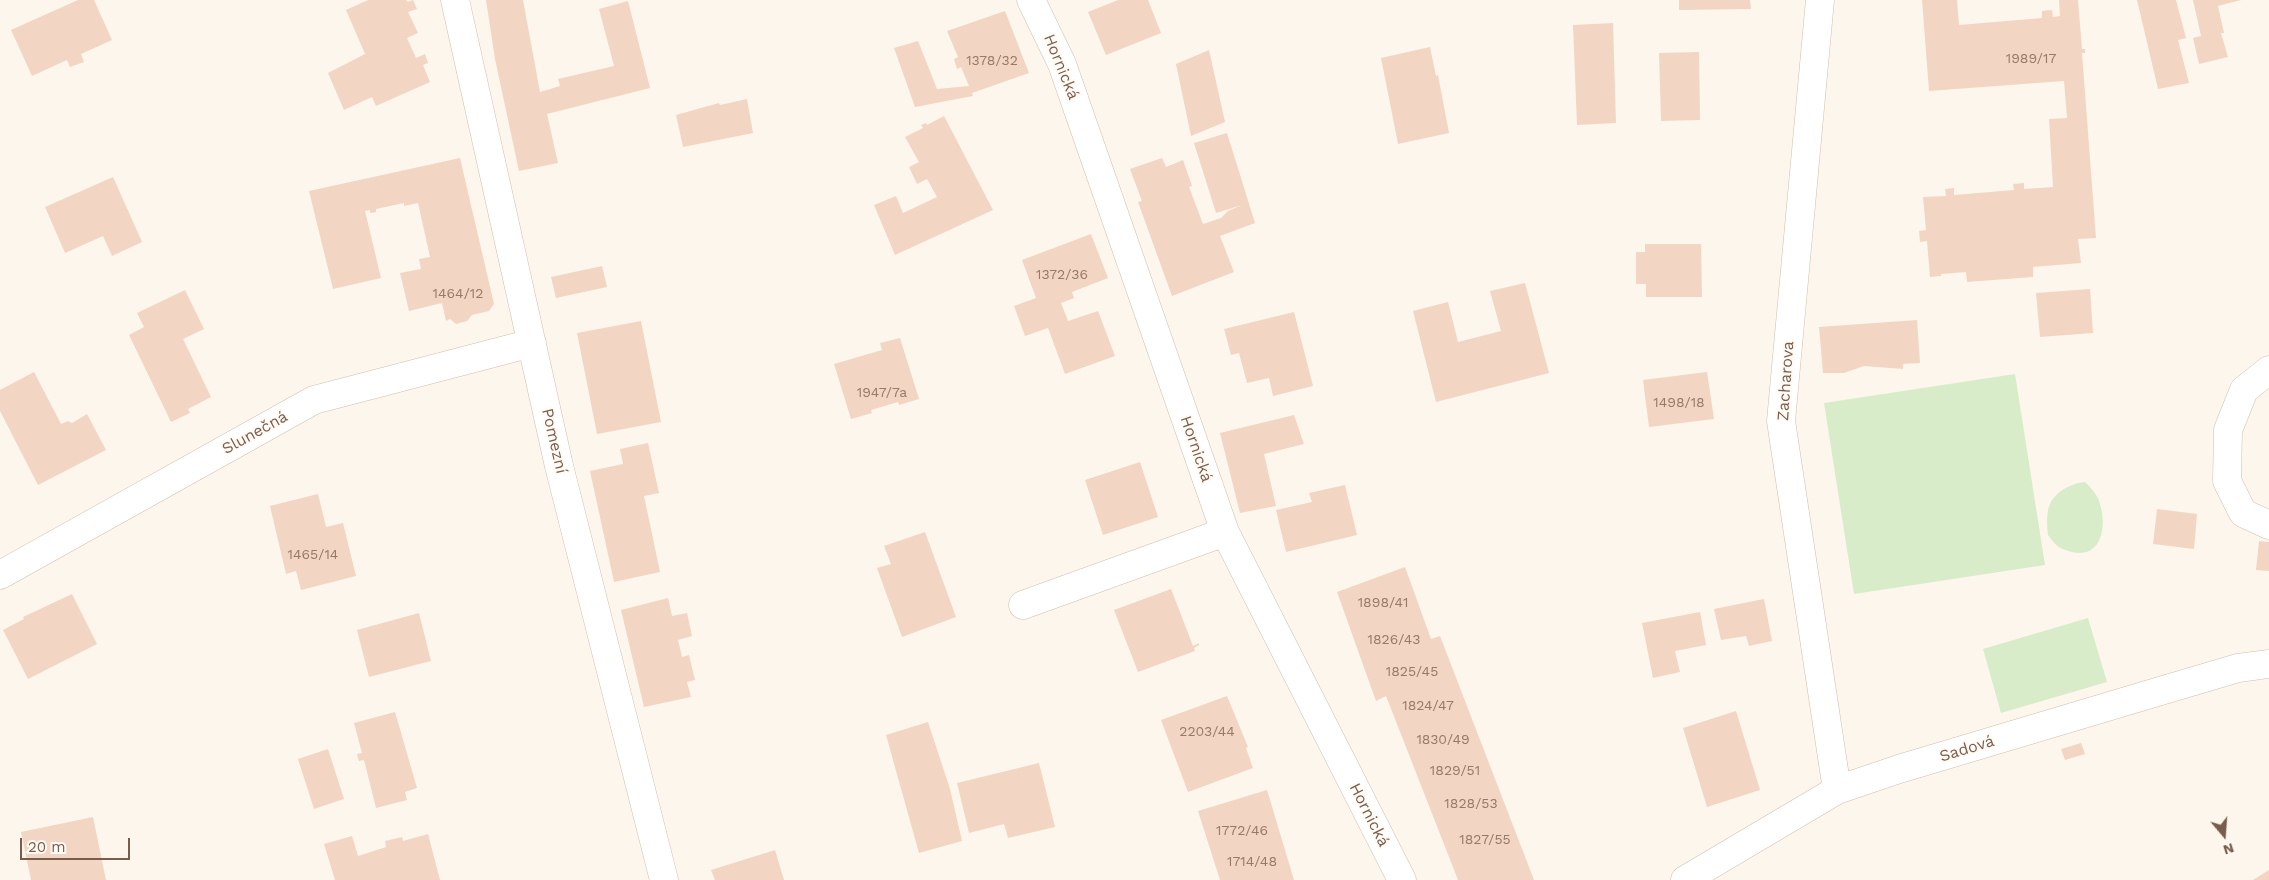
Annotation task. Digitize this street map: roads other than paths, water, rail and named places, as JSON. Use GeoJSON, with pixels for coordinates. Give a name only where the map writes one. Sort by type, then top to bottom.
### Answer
{"type":"FeatureCollection","features":[{"type":"Feature","properties":{"kind":"street","name":"Pomezní"},"geometry":{"type":"LineString","coordinates":[[456,0],[559,466],[664,880]]}},
{"type":"Feature","properties":{"kind":"street","name":"Hornická"},"geometry":{"type":"LineString","coordinates":[[1032,0],[1062,64],[1225,532],[1402,880]]}},
{"type":"Feature","properties":{"kind":"street","name":"Zacharova"},"geometry":{"type":"LineString","coordinates":[[1820,0],[1781,421],[1837,790]]}},
{"type":"Feature","properties":{"kind":"street","name":"Slunečná"},"geometry":{"type":"LineString","coordinates":[[0,575],[314,400],[532,343]]}},
{"type":"Feature","properties":{"kind":"street"},"geometry":{"type":"LineString","coordinates":[[2269,370],[2244,390],[2228,430],[2227,481],[2243,513],[2269,525]]}},
{"type":"Feature","properties":{"kind":"street"},"geometry":{"type":"LineString","coordinates":[[1023,605],[1225,532]]}},
{"type":"Feature","properties":{"kind":"street","name":"Sadová"},"geometry":{"type":"LineString","coordinates":[[1685,880],[1837,790],[1899,769],[2166,688],[2238,668],[2269,664]]}}]}
